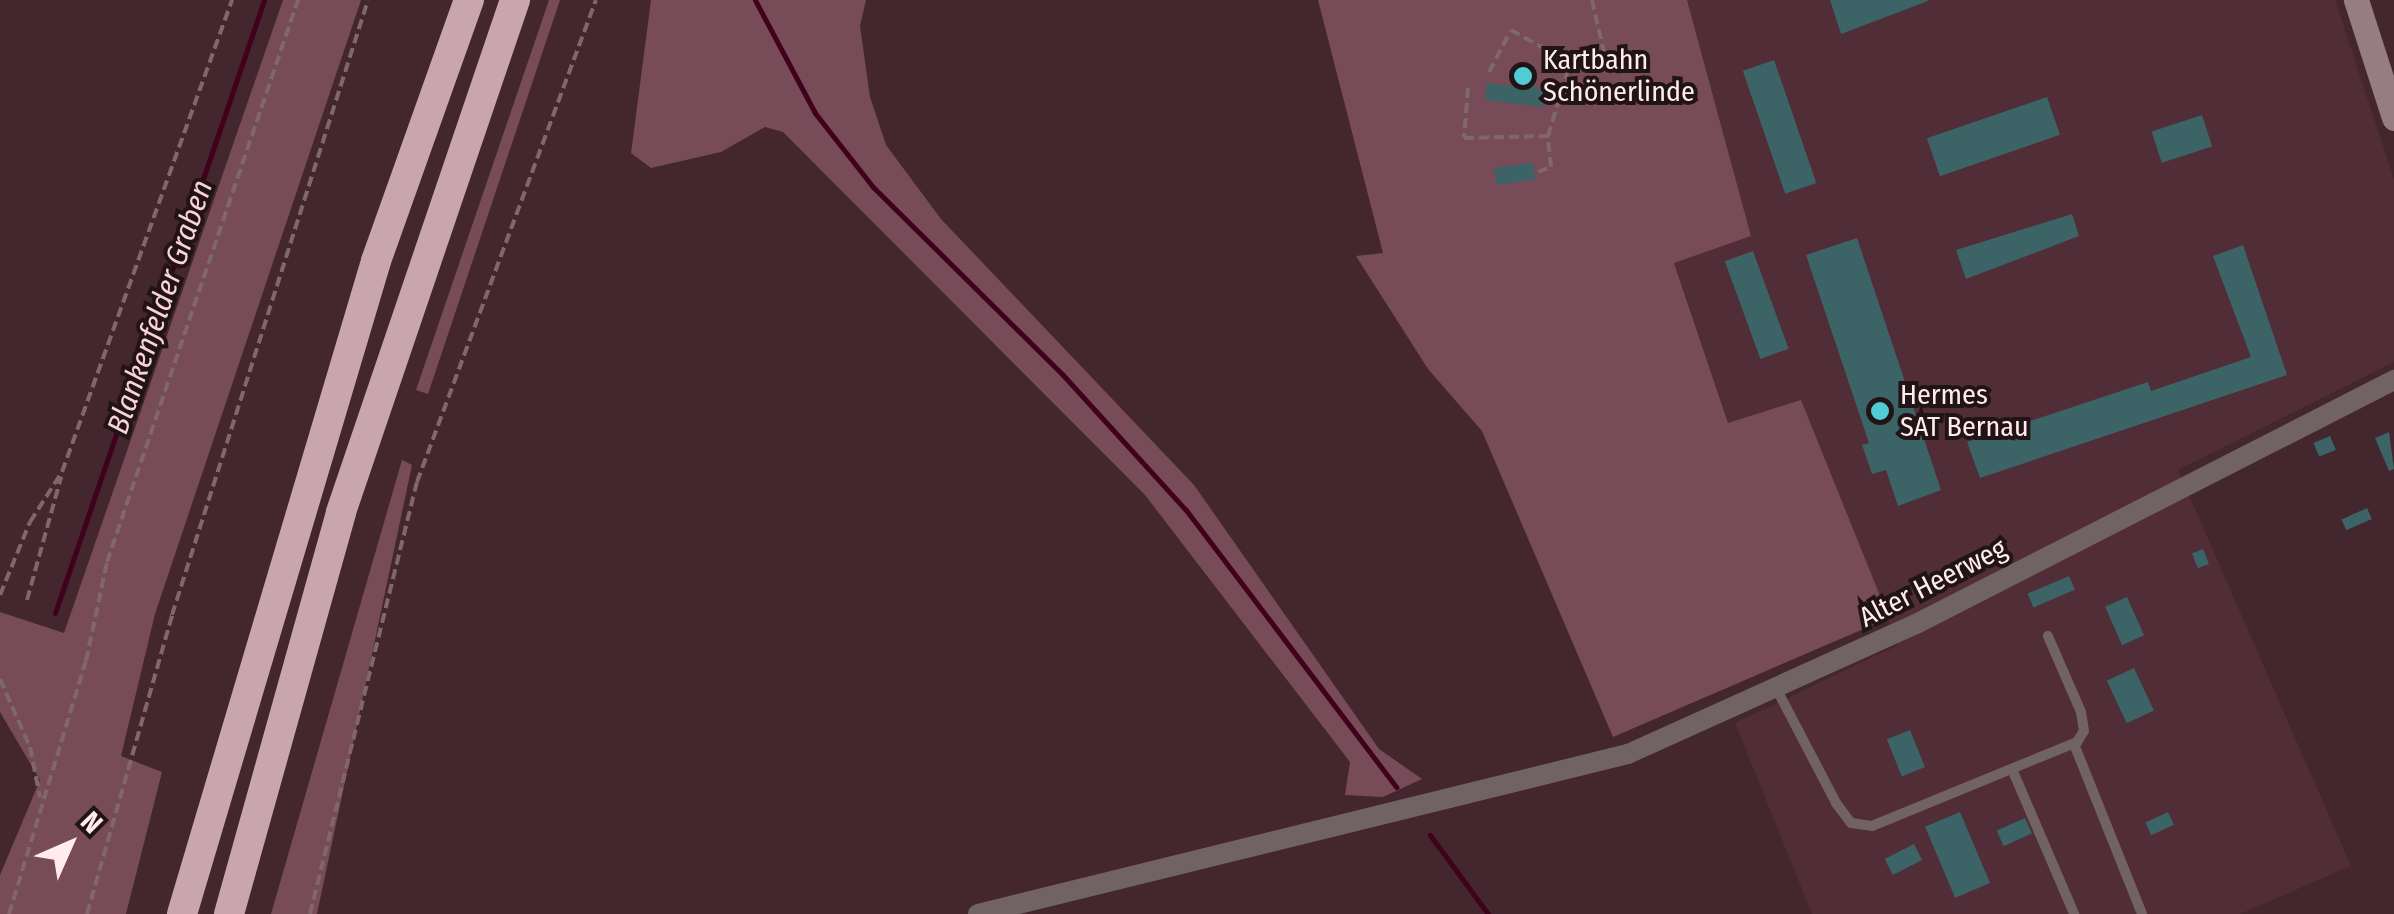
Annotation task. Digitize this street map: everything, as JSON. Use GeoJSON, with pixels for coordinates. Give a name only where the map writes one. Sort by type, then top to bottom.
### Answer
{"type":"FeatureCollection","features":[{"type":"Feature","properties":{"kind":"highway"},"geometry":{"type":"LineString","coordinates":[[182,914],[364,297],[469,0]]}},
{"type":"Feature","properties":{"kind":"highway"},"geometry":{"type":"LineString","coordinates":[[229,914],[341,512],[515,0]]}},
{"type":"Feature","properties":{"kind":"main road"},"geometry":{"type":"LineString","coordinates":[[2356,0],[2394,118]]}},
{"type":"Feature","properties":{"kind":"street","name":"Alter Heerweg"},"geometry":{"type":"LineString","coordinates":[[978,914],[1479,794],[1628,754],[1916,624],[2394,380]]}},
{"type":"Feature","properties":{"kind":"lane"},"geometry":{"type":"LineString","coordinates":[[1776,688],[1851,823],[1872,826],[2074,744],[2084,731],[2081,712],[2048,636]]}},
{"type":"Feature","properties":{"kind":"lane"},"geometry":{"type":"LineString","coordinates":[[2074,744],[2142,914]]}},
{"type":"Feature","properties":{"kind":"lane"},"geometry":{"type":"LineString","coordinates":[[2012,769],[2074,914]]}},
{"type":"Feature","properties":{"kind":"path"},"geometry":{"type":"LineString","coordinates":[[27,600],[62,472],[232,0]]}},
{"type":"Feature","properties":{"kind":"path"},"geometry":{"type":"LineString","coordinates":[[9,914],[158,400],[298,0]]}},
{"type":"Feature","properties":{"kind":"path"},"geometry":{"type":"LineString","coordinates":[[87,914],[177,596],[368,0]]}},
{"type":"Feature","properties":{"kind":"path"},"geometry":{"type":"LineString","coordinates":[[310,914],[417,482],[596,0]]}},
{"type":"Feature","properties":{"kind":"path"},"geometry":{"type":"LineString","coordinates":[[1592,0],[1608,66]]}},
{"type":"Feature","properties":{"kind":"path"},"geometry":{"type":"LineString","coordinates":[[1489,72],[1511,30],[1570,63],[1608,66],[1629,61]]}},
{"type":"Feature","properties":{"kind":"path"},"geometry":{"type":"LineString","coordinates":[[1538,172],[1551,166],[1548,136],[1570,63]]}},
{"type":"Feature","properties":{"kind":"path"},"geometry":{"type":"LineString","coordinates":[[1468,88],[1464,138],[1548,136]]}},
{"type":"Feature","properties":{"kind":"path"},"geometry":{"type":"LineString","coordinates":[[0,594],[30,522],[62,472]]}},
{"type":"Feature","properties":{"kind":"path"},"geometry":{"type":"LineString","coordinates":[[0,679],[30,748],[40,798]]}},
{"type":"Feature","properties":{"kind":"shaded area"},"geometry":{"type":"Polygon","coordinates":[[[283,0],[361,0],[155,614],[121,756],[162,772],[126,914],[0,914],[0,875],[40,780],[0,712],[0,612],[64,633],[283,0]]]}},
{"type":"Feature","properties":{"kind":"shaded area"},"geometry":{"type":"Polygon","coordinates":[[[549,0],[560,0],[428,394],[416,390],[549,0]]]}},
{"type":"Feature","properties":{"kind":"shaded area"},"geometry":{"type":"Polygon","coordinates":[[[651,0],[866,0],[860,26],[870,97],[886,145],[941,219],[1194,485],[1379,749],[1422,779],[1383,797],[1345,795],[1350,762],[1145,495],[783,132],[765,127],[721,152],[651,168],[631,153],[651,0]]]}},
{"type":"Feature","properties":{"kind":"shaded area"},"geometry":{"type":"Polygon","coordinates":[[[1318,0],[1687,0],[1751,236],[1674,263],[1728,423],[1801,400],[1889,618],[1613,737],[1482,431],[1428,369],[1356,256],[1383,253],[1318,0]]]}},
{"type":"Feature","properties":{"kind":"shaded area"},"geometry":{"type":"Polygon","coordinates":[[[1687,0],[2335,0],[2394,179],[2394,362],[2178,470],[2351,866],[2240,914],[1812,914],[1735,723],[1898,645],[1800,401],[1728,423],[1674,262],[1751,236],[1687,0]]]}},
{"type":"Feature","properties":{"kind":"shaded area"},"geometry":{"type":"Polygon","coordinates":[[[402,460],[412,465],[317,914],[271,914],[402,460]]]}},
{"type":"Feature","properties":{"kind":"building"},"geometry":{"type":"Polygon","coordinates":[[[1830,0],[1927,0],[1928,1],[1841,34],[1830,0]]]}},
{"type":"Feature","properties":{"kind":"building"},"geometry":{"type":"Polygon","coordinates":[[[1774,60],[1816,183],[1785,194],[1743,71],[1774,60]]]}},
{"type":"Feature","properties":{"kind":"building"},"geometry":{"type":"Polygon","coordinates":[[[1513,77],[1536,80],[1535,88],[1545,89],[1543,107],[1485,100],[1487,83],[1512,86],[1513,77]]]}},
{"type":"Feature","properties":{"kind":"building"},"geometry":{"type":"Polygon","coordinates":[[[2047,97],[2060,135],[1940,176],[1927,138],[2047,97]]]}},
{"type":"Feature","properties":{"kind":"building"},"geometry":{"type":"Polygon","coordinates":[[[2202,115],[2212,146],[2162,163],[2152,131],[2202,115]]]}},
{"type":"Feature","properties":{"kind":"building"},"geometry":{"type":"Polygon","coordinates":[[[1533,163],[1535,180],[1496,185],[1494,168],[1533,163]]]}},
{"type":"Feature","properties":{"kind":"building"},"geometry":{"type":"Polygon","coordinates":[[[2072,214],[2079,236],[1966,279],[1956,250],[2072,214]]]}},
{"type":"Feature","properties":{"kind":"building"},"geometry":{"type":"Polygon","coordinates":[[[1857,238],[1941,490],[1898,506],[1886,470],[1872,474],[1862,445],[1869,443],[1806,255],[1857,238]]]}},
{"type":"Feature","properties":{"kind":"building"},"geometry":{"type":"Polygon","coordinates":[[[2243,245],[2287,375],[1980,478],[1967,442],[2148,382],[2151,391],[2251,357],[2213,256],[2243,245]]]}},
{"type":"Feature","properties":{"kind":"building"},"geometry":{"type":"Polygon","coordinates":[[[1753,251],[1789,349],[1760,359],[1725,261],[1753,251]]]}},
{"type":"Feature","properties":{"kind":"building"},"geometry":{"type":"Polygon","coordinates":[[[2389,432],[2394,469],[2389,471],[2375,438],[2389,432]]]}},
{"type":"Feature","properties":{"kind":"building"},"geometry":{"type":"Polygon","coordinates":[[[2330,436],[2336,450],[2319,457],[2313,443],[2330,436]]]}},
{"type":"Feature","properties":{"kind":"building"},"geometry":{"type":"Polygon","coordinates":[[[2367,508],[2372,519],[2346,530],[2341,519],[2367,508]]]}},
{"type":"Feature","properties":{"kind":"building"},"geometry":{"type":"Polygon","coordinates":[[[2203,549],[2209,564],[2198,568],[2192,553],[2203,549]]]}},
{"type":"Feature","properties":{"kind":"building"},"geometry":{"type":"Polygon","coordinates":[[[2069,576],[2075,590],[2033,607],[2028,594],[2069,576]]]}},
{"type":"Feature","properties":{"kind":"building"},"geometry":{"type":"Polygon","coordinates":[[[2127,597],[2144,635],[2122,645],[2105,607],[2127,597]]]}},
{"type":"Feature","properties":{"kind":"building"},"geometry":{"type":"Polygon","coordinates":[[[2134,668],[2154,711],[2127,723],[2107,681],[2134,668]]]}},
{"type":"Feature","properties":{"kind":"building"},"geometry":{"type":"Polygon","coordinates":[[[1910,730],[1925,767],[1902,776],[1887,739],[1910,730]]]}},
{"type":"Feature","properties":{"kind":"building"},"geometry":{"type":"Polygon","coordinates":[[[1960,812],[1990,883],[1955,898],[1925,827],[1960,812]]]}},
{"type":"Feature","properties":{"kind":"building"},"geometry":{"type":"Polygon","coordinates":[[[2168,812],[2174,825],[2151,835],[2145,823],[2168,812]]]}},
{"type":"Feature","properties":{"kind":"building"},"geometry":{"type":"Polygon","coordinates":[[[2025,818],[2032,834],[2004,846],[1997,831],[2025,818]]]}},
{"type":"Feature","properties":{"kind":"building"},"geometry":{"type":"Polygon","coordinates":[[[1914,844],[1922,860],[1893,875],[1885,859],[1914,844]]]}},
{"type":"Feature","properties":{"kind":"waterway","name":"Blankenfelder Graben"},"geometry":{"type":"LineString","coordinates":[[55,613],[264,0]]}},
{"type":"Feature","properties":{"kind":"waterway"},"geometry":{"type":"LineString","coordinates":[[755,0],[815,113],[873,187],[1063,375],[1186,510],[1396,787]]}},
{"type":"Feature","properties":{"kind":"waterway"},"geometry":{"type":"LineString","coordinates":[[1430,835],[1488,914]]}},
{"type":"Feature","properties":{"kind":"place","name":"Kartbahn Schönerlinde"},"geometry":{"type":"Point","coordinates":[1523,76]}},
{"type":"Feature","properties":{"kind":"place","name":"Hermes SAT Bernau"},"geometry":{"type":"Point","coordinates":[1880,411]}}]}
